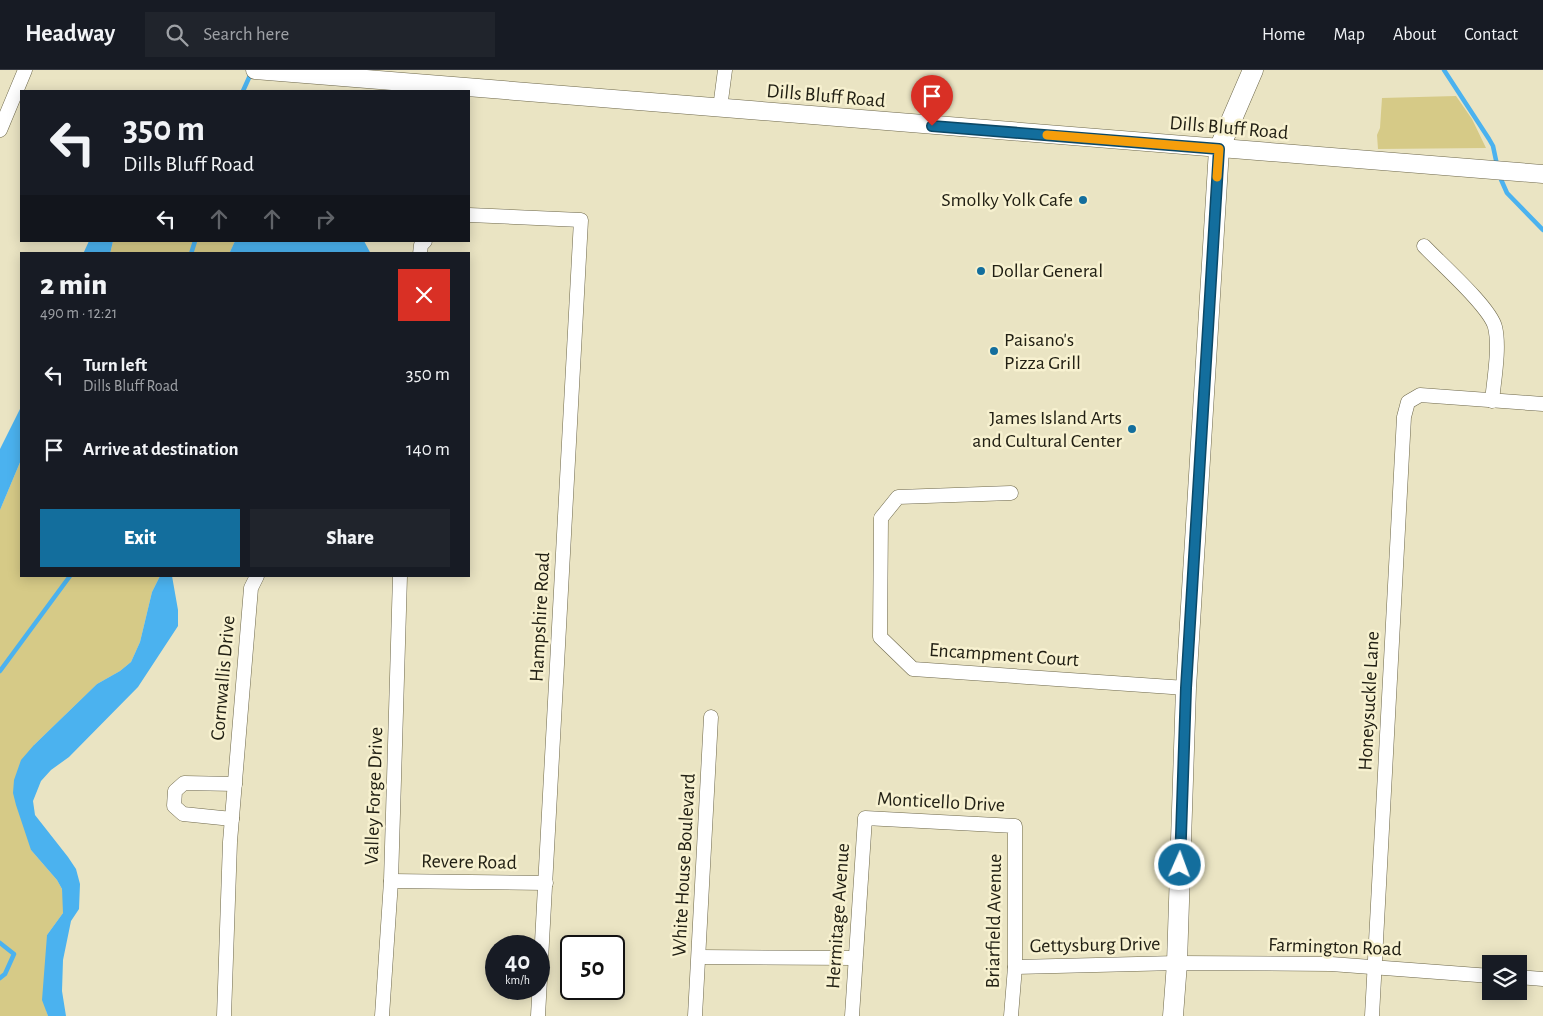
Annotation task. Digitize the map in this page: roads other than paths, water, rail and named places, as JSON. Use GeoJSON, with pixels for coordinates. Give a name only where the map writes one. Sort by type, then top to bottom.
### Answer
{"type":"FeatureCollection","features":[{"type":"Feature","properties":{"kind":"main road"},"geometry":{"type":"LineString","coordinates":[[1173,1016],[1177,963],[1186,688],[1219,149],[1252,70]]}},
{"type":"Feature","properties":{"kind":"street"},"geometry":{"type":"LineString","coordinates":[[0,130],[25,70]]}},
{"type":"Feature","properties":{"kind":"street","name":"Dills Bluff Road"},"geometry":{"type":"LineString","coordinates":[[255,70],[1543,174]]}},
{"type":"Feature","properties":{"kind":"street"},"geometry":{"type":"LineString","coordinates":[[720,108],[725,70]]}},
{"type":"Feature","properties":{"kind":"street","name":"Hampshire Road"},"geometry":{"type":"LineString","coordinates":[[470,215],[580,220],[538,1016]]}},
{"type":"Feature","properties":{"kind":"street"},"geometry":{"type":"LineString","coordinates":[[1424,246],[1479,302],[1495,326],[1496,363],[1492,401],[1543,404]]}},
{"type":"Feature","properties":{"kind":"street","name":"Honeysuckle Lane"},"geometry":{"type":"LineString","coordinates":[[1372,1016],[1404,417],[1408,402],[1420,395],[1492,401]]}},
{"type":"Feature","properties":{"kind":"street","name":"Encampment Court"},"geometry":{"type":"LineString","coordinates":[[1011,493],[898,497],[881,518],[880,637],[913,669],[1186,688]]}},
{"type":"Feature","properties":{"kind":"street","name":"Cornwallis Drive"},"geometry":{"type":"LineString","coordinates":[[224,1016],[232,820],[251,588],[257,577]]}},
{"type":"Feature","properties":{"kind":"street","name":"Valley Forge Drive"},"geometry":{"type":"LineString","coordinates":[[382,1016],[391,881],[400,577]]}},
{"type":"Feature","properties":{"kind":"street","name":"White House Boulevard"},"geometry":{"type":"LineString","coordinates":[[695,1016],[711,717]]}},
{"type":"Feature","properties":{"kind":"street"},"geometry":{"type":"LineString","coordinates":[[232,820],[183,814],[174,806],[175,791],[184,783],[235,784]]}},
{"type":"Feature","properties":{"kind":"street","name":"Monticello Drive"},"geometry":{"type":"LineString","coordinates":[[865,818],[1015,826]]}},
{"type":"Feature","properties":{"kind":"street","name":"Hermitage Avenue"},"geometry":{"type":"LineString","coordinates":[[852,1016],[865,818]]}},
{"type":"Feature","properties":{"kind":"street","name":"Briarfield Avenue"},"geometry":{"type":"LineString","coordinates":[[1011,1016],[1015,967],[1015,826]]}},
{"type":"Feature","properties":{"kind":"street","name":"Revere Road"},"geometry":{"type":"LineString","coordinates":[[391,881],[546,883]]}},
{"type":"Feature","properties":{"kind":"street"},"geometry":{"type":"LineString","coordinates":[[699,957],[855,958]]}},
{"type":"Feature","properties":{"kind":"street","name":"Farmington Road"},"geometry":{"type":"LineString","coordinates":[[1177,963],[1331,964],[1482,975]]}},
{"type":"Feature","properties":{"kind":"street","name":"Gettysburg Drive"},"geometry":{"type":"LineString","coordinates":[[1015,967],[1177,963]]}},
{"type":"Feature","properties":{"kind":"street"},"geometry":{"type":"LineString","coordinates":[[1527,978],[1543,979]]}},
{"type":"Feature","properties":{"kind":"water"},"geometry":{"type":"Polygon","coordinates":[[[89,242],[113,242],[110,252],[84,252],[89,242]]]}},
{"type":"Feature","properties":{"kind":"water"},"geometry":{"type":"Polygon","coordinates":[[[235,242],[365,242],[370,252],[230,252],[235,242]]]}},
{"type":"Feature","properties":{"kind":"water"},"geometry":{"type":"Polygon","coordinates":[[[20,409],[20,462],[0,510],[0,449],[20,409]]]}},
{"type":"Feature","properties":{"kind":"water"},"geometry":{"type":"Polygon","coordinates":[[[160,577],[172,577],[178,610],[178,626],[138,687],[69,757],[51,770],[41,781],[33,801],[35,815],[76,869],[80,884],[79,909],[71,921],[63,960],[62,991],[66,1016],[48,1016],[42,1000],[47,935],[63,913],[62,889],[57,880],[31,850],[13,793],[14,780],[21,760],[34,745],[97,684],[120,671],[131,662],[140,642],[152,592],[160,577]]]}},
{"type":"Feature","properties":{"kind":"waterway"},"geometry":{"type":"LineString","coordinates":[[1444,70],[1493,146],[1497,165]]}},
{"type":"Feature","properties":{"kind":"waterway"},"geometry":{"type":"LineString","coordinates":[[243,90],[252,71]]}},
{"type":"Feature","properties":{"kind":"waterway"},"geometry":{"type":"LineString","coordinates":[[1499,175],[1507,193],[1543,230]]}},
{"type":"Feature","properties":{"kind":"waterway"},"geometry":{"type":"LineString","coordinates":[[192,252],[195,242]]}},
{"type":"Feature","properties":{"kind":"waterway"},"geometry":{"type":"LineString","coordinates":[[0,671],[69,577]]}},
{"type":"Feature","properties":{"kind":"waterway"},"geometry":{"type":"LineString","coordinates":[[0,943],[14,954],[5,974],[0,978]]}},
{"type":"Feature","properties":{"kind":"place","name":"Smolky Yolk Cafe"},"geometry":{"type":"Point","coordinates":[1083,200]}},
{"type":"Feature","properties":{"kind":"place","name":"Dollar General"},"geometry":{"type":"Point","coordinates":[981,271]}},
{"type":"Feature","properties":{"kind":"place","name":"Paisano's Pizza Grill"},"geometry":{"type":"Point","coordinates":[994,351]}},
{"type":"Feature","properties":{"kind":"place","name":"James Island Arts and Cultural Center"},"geometry":{"type":"Point","coordinates":[1132,429]}}]}
